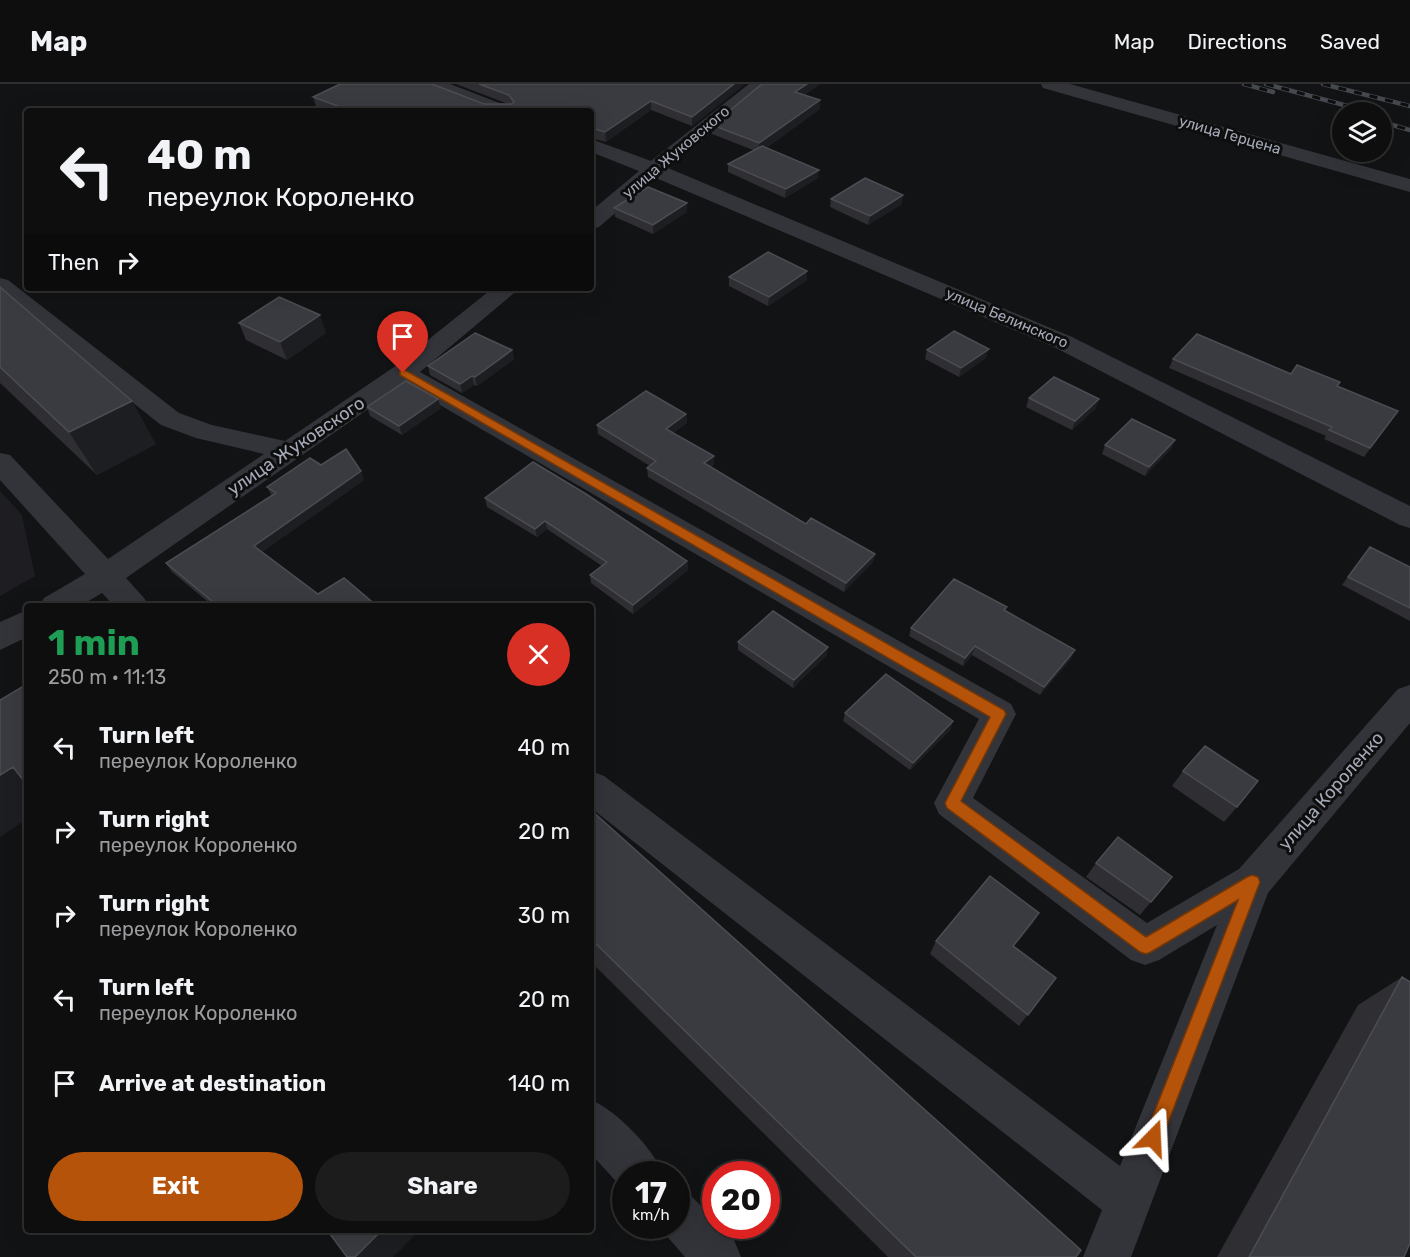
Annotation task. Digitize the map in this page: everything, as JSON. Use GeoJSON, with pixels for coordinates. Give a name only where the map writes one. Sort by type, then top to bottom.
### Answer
{"type":"FeatureCollection","features":[{"type":"Feature","properties":{"kind":"street"},"geometry":{"type":"LineString","coordinates":[[432,84],[495,108]]}},
{"type":"Feature","properties":{"kind":"street","name":"улица Жуковского"},"geometry":{"type":"LineString","coordinates":[[594,220],[713,120],[761,84]]}},
{"type":"Feature","properties":{"kind":"street","name":"улица Герцена"},"geometry":{"type":"LineString","coordinates":[[1050,84],[1410,186]]}},
{"type":"Feature","properties":{"kind":"street","name":"улица Белинского"},"geometry":{"type":"LineString","coordinates":[[594,146],[1063,342],[1410,518]]}},
{"type":"Feature","properties":{"kind":"street"},"geometry":{"type":"LineString","coordinates":[[0,285],[170,419],[206,432],[290,451]]}},
{"type":"Feature","properties":{"kind":"street","name":"улица Жуковского"},"geometry":{"type":"LineString","coordinates":[[59,603],[106,576],[403,373],[504,291]]}},
{"type":"Feature","properties":{"kind":"street"},"geometry":{"type":"LineString","coordinates":[[403,373],[999,714],[952,803],[1146,946],[1252,882]]}},
{"type":"Feature","properties":{"kind":"street"},"geometry":{"type":"LineString","coordinates":[[0,462],[131,603]]}},
{"type":"Feature","properties":{"kind":"street"},"geometry":{"type":"LineString","coordinates":[[0,637],[24,624]]}},
{"type":"Feature","properties":{"kind":"street","name":"улица Короленко"},"geometry":{"type":"LineString","coordinates":[[1252,882],[1410,699]]}},
{"type":"Feature","properties":{"kind":"street"},"geometry":{"type":"LineString","coordinates":[[594,789],[1129,1202]]}},
{"type":"Feature","properties":{"kind":"street"},"geometry":{"type":"LineString","coordinates":[[1107,1257],[1252,882]]}},
{"type":"Feature","properties":{"kind":"street"},"geometry":{"type":"LineString","coordinates":[[594,1125],[628,1161]]}},
{"type":"Feature","properties":{"kind":"street"},"geometry":{"type":"LineString","coordinates":[[690,1228],[717,1257]]}},
{"type":"Feature","properties":{"kind":"shaded area"},"geometry":{"type":"Polygon","coordinates":[[[0,491],[22,515],[35,576],[0,596],[0,491]]]}},
{"type":"Feature","properties":{"kind":"building"},"geometry":{"type":"Polygon","coordinates":[[[340,84],[432,84],[484,104],[512,104],[514,102],[509,95],[479,84],[734,84],[692,117],[651,101],[605,132],[594,129],[594,108],[343,108],[313,97],[340,84]]]}},
{"type":"Feature","properties":{"kind":"building"},"geometry":{"type":"Polygon","coordinates":[[[762,84],[807,84],[795,92],[820,100],[759,143],[712,125],[762,84]]]}},
{"type":"Feature","properties":{"kind":"building"},"geometry":{"type":"Polygon","coordinates":[[[762,146],[819,170],[786,189],[728,164],[762,146]]]}},
{"type":"Feature","properties":{"kind":"building"},"geometry":{"type":"Polygon","coordinates":[[[865,178],[903,195],[870,216],[831,199],[865,178]]]}},
{"type":"Feature","properties":{"kind":"building"},"geometry":{"type":"Polygon","coordinates":[[[648,187],[687,203],[653,225],[614,208],[648,187]]]}},
{"type":"Feature","properties":{"kind":"building"},"geometry":{"type":"Polygon","coordinates":[[[768,252],[807,271],[769,297],[729,277],[768,252]]]}},
{"type":"Feature","properties":{"kind":"building"},"geometry":{"type":"Polygon","coordinates":[[[0,287],[132,401],[69,432],[0,367],[0,287]]]}},
{"type":"Feature","properties":{"kind":"building"},"geometry":{"type":"Polygon","coordinates":[[[279,297],[320,315],[280,342],[239,323],[279,297]]]}},
{"type":"Feature","properties":{"kind":"building"},"geometry":{"type":"Polygon","coordinates":[[[954,331],[989,349],[961,368],[927,350],[954,331]]]}},
{"type":"Feature","properties":{"kind":"building"},"geometry":{"type":"Polygon","coordinates":[[[475,333],[512,350],[475,377],[472,376],[460,384],[428,366],[475,333]]]}},
{"type":"Feature","properties":{"kind":"building"},"geometry":{"type":"Polygon","coordinates":[[[1197,334],[1291,374],[1297,365],[1340,382],[1337,386],[1398,411],[1370,448],[1329,430],[1332,427],[1173,359],[1197,334]]]}},
{"type":"Feature","properties":{"kind":"building"},"geometry":{"type":"Polygon","coordinates":[[[1054,377],[1099,399],[1075,421],[1029,398],[1054,377]]]}},
{"type":"Feature","properties":{"kind":"building"},"geometry":{"type":"Polygon","coordinates":[[[406,381],[438,399],[399,426],[367,407],[406,381]]]}},
{"type":"Feature","properties":{"kind":"building"},"geometry":{"type":"Polygon","coordinates":[[[646,391],[686,414],[666,429],[714,456],[704,463],[806,524],[811,518],[875,554],[846,583],[647,468],[656,461],[597,425],[646,391]]]}},
{"type":"Feature","properties":{"kind":"building"},"geometry":{"type":"Polygon","coordinates":[[[1132,419],[1175,440],[1149,467],[1105,445],[1132,419]]]}},
{"type":"Feature","properties":{"kind":"building"},"geometry":{"type":"Polygon","coordinates":[[[346,449],[361,471],[254,546],[318,594],[344,578],[373,603],[214,603],[166,563],[276,493],[267,487],[310,458],[321,465],[346,449]]]}},
{"type":"Feature","properties":{"kind":"building"},"geometry":{"type":"Polygon","coordinates":[[[533,462],[687,561],[633,605],[590,575],[607,562],[545,521],[535,529],[485,498],[533,462]]]}},
{"type":"Feature","properties":{"kind":"building"},"geometry":{"type":"Polygon","coordinates":[[[1370,547],[1410,567],[1410,608],[1348,577],[1370,547]]]}},
{"type":"Feature","properties":{"kind":"building"},"geometry":{"type":"Polygon","coordinates":[[[954,579],[1007,607],[1004,610],[1075,650],[1044,687],[975,646],[965,658],[911,628],[954,579]]]}},
{"type":"Feature","properties":{"kind":"building"},"geometry":{"type":"Polygon","coordinates":[[[773,611],[828,647],[794,680],[738,642],[773,611]]]}},
{"type":"Feature","properties":{"kind":"building"},"geometry":{"type":"Polygon","coordinates":[[[886,674],[953,721],[913,763],[845,713],[886,674]]]}},
{"type":"Feature","properties":{"kind":"building"},"geometry":{"type":"Polygon","coordinates":[[[24,686],[24,781],[13,767],[0,775],[0,700],[24,686]]]}},
{"type":"Feature","properties":{"kind":"building"},"geometry":{"type":"Polygon","coordinates":[[[1205,746],[1258,781],[1237,807],[1183,771],[1205,746]]]}},
{"type":"Feature","properties":{"kind":"building"},"geometry":{"type":"Polygon","coordinates":[[[594,813],[1081,1250],[1076,1257],[916,1257],[594,942],[594,813]]]}},
{"type":"Feature","properties":{"kind":"building"},"geometry":{"type":"Polygon","coordinates":[[[1118,837],[1172,877],[1151,902],[1096,863],[1118,837]]]}},
{"type":"Feature","properties":{"kind":"building"},"geometry":{"type":"Polygon","coordinates":[[[990,876],[1039,913],[1013,946],[1056,978],[1028,1015],[936,941],[990,876]]]}},
{"type":"Feature","properties":{"kind":"building"},"geometry":{"type":"Polygon","coordinates":[[[1402,977],[1410,982],[1410,1243],[1404,1257],[1249,1257],[1402,977]]]}},
{"type":"Feature","properties":{"kind":"building"},"geometry":{"type":"Polygon","coordinates":[[[329,1233],[379,1233],[355,1257],[347,1257],[329,1233]]]}},
{"type":"Feature","properties":{"kind":"railway"},"geometry":{"type":"LineString","coordinates":[[1244,84],[1273,92]]}},
{"type":"Feature","properties":{"kind":"railway"},"geometry":{"type":"LineString","coordinates":[[1266,84],[1333,102]]}},
{"type":"Feature","properties":{"kind":"railway"},"geometry":{"type":"LineString","coordinates":[[1323,84],[1410,106]]}},
{"type":"Feature","properties":{"kind":"railway"},"geometry":{"type":"LineString","coordinates":[[1392,125],[1410,130]]}},
{"type":"Feature","properties":{"kind":"route"},"geometry":{"type":"LineString","coordinates":[[403,373],[999,714],[952,803],[1146,946],[1252,882],[1153,1138]]}}]}
